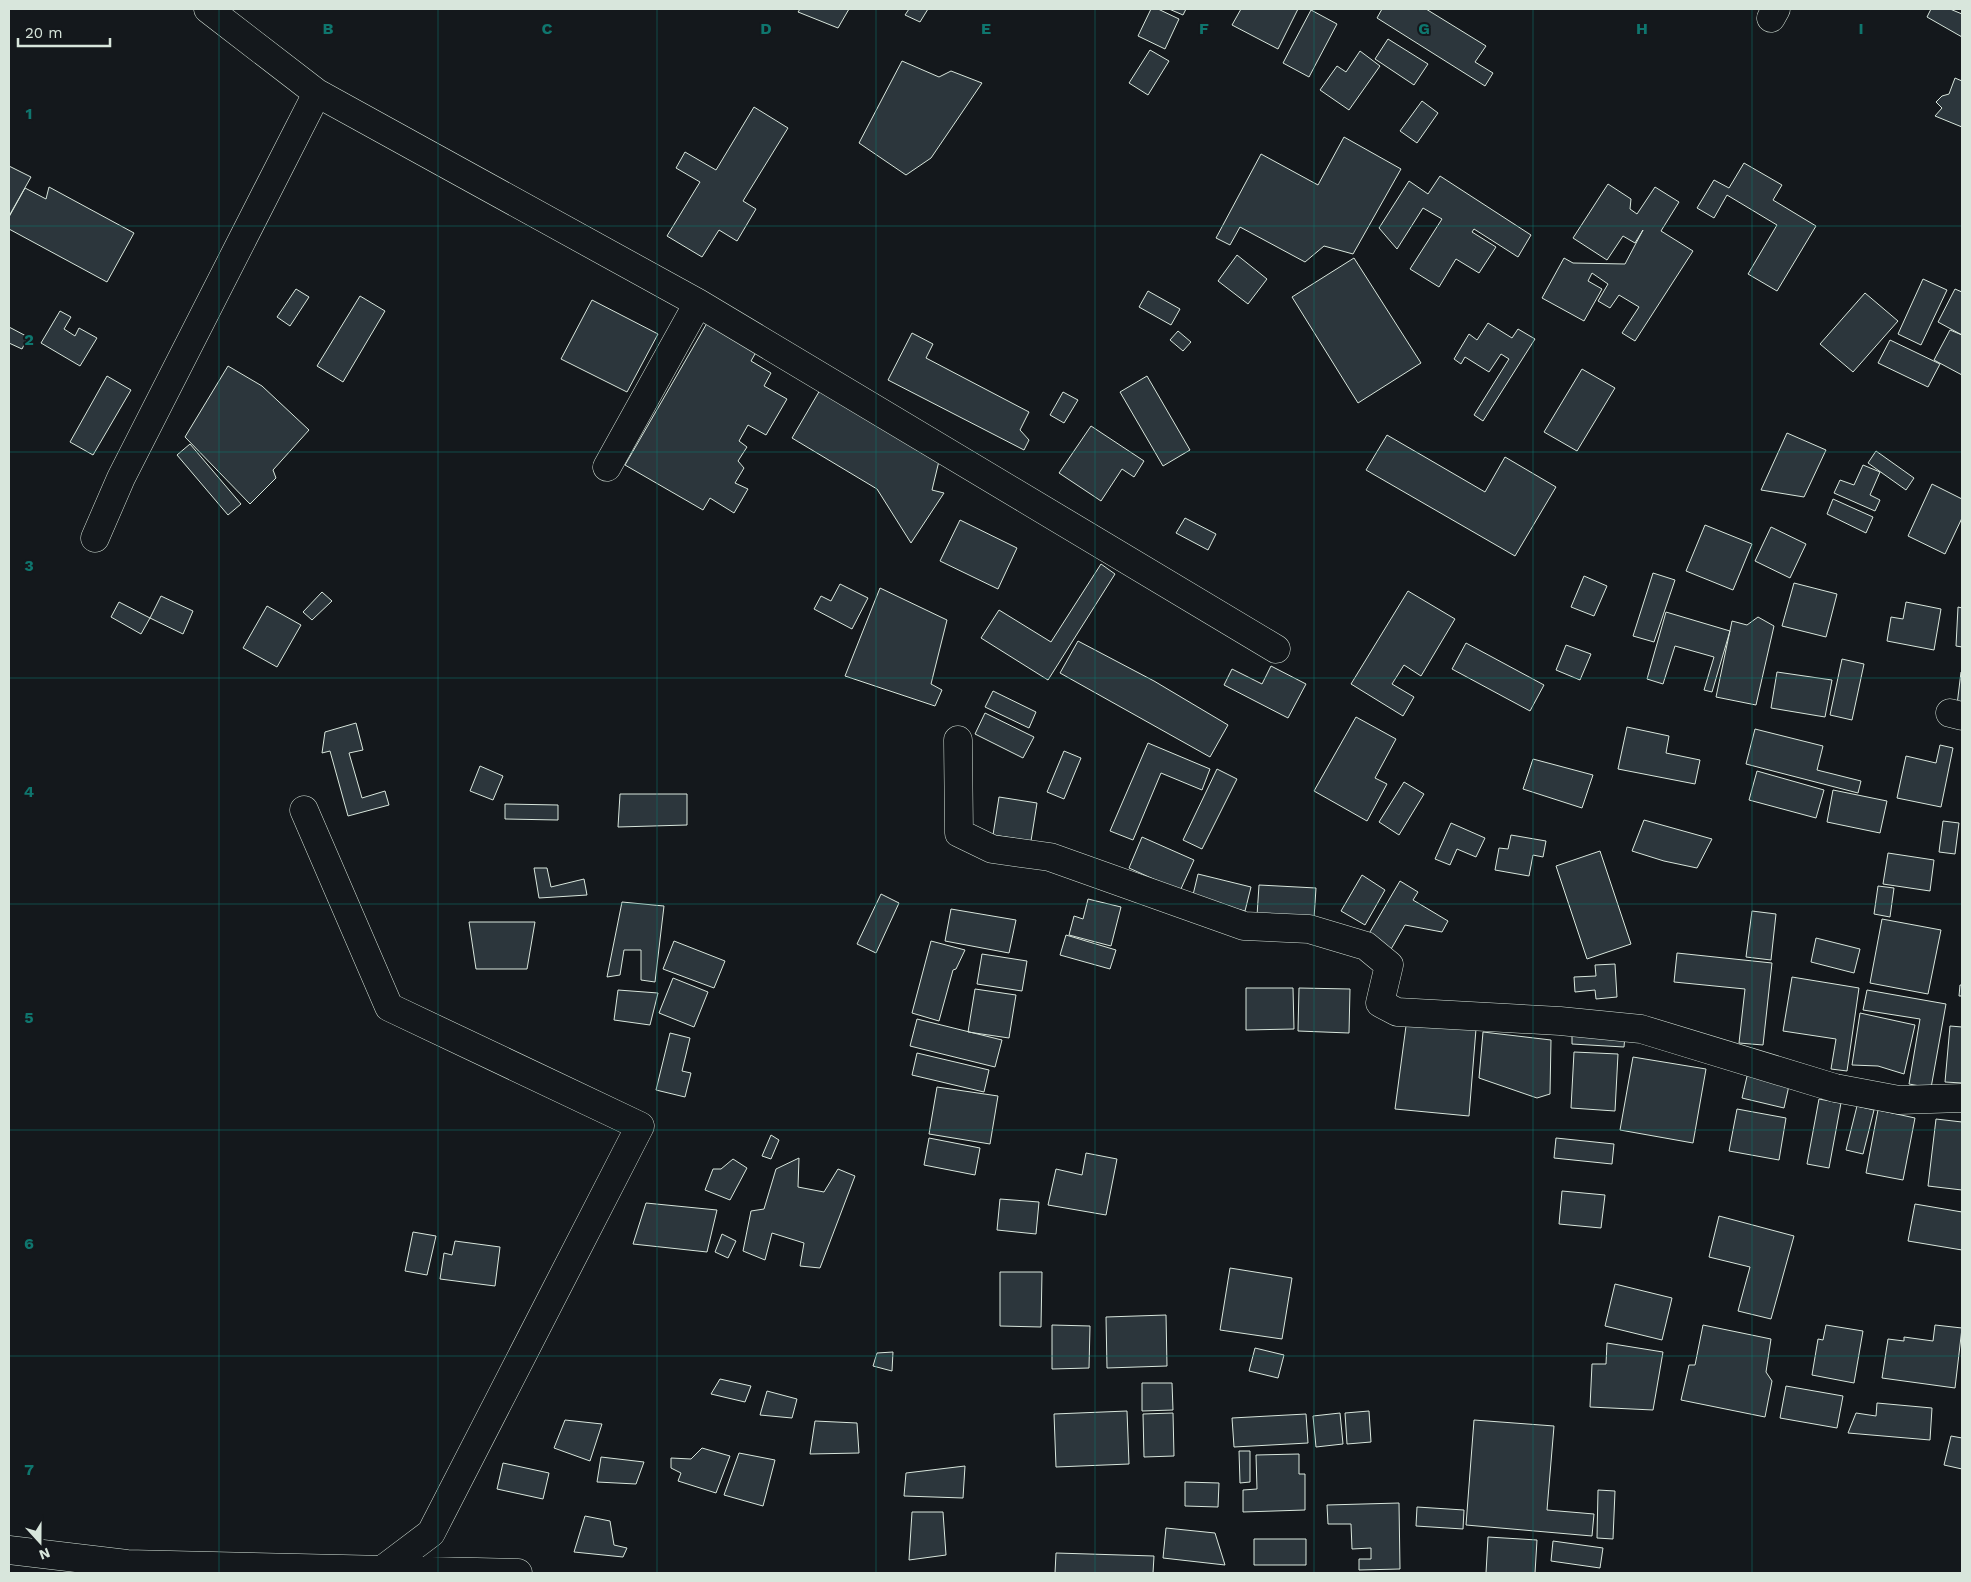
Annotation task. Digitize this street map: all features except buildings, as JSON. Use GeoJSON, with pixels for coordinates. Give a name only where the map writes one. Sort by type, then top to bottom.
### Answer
{"type":"FeatureCollection","features":[{"type":"Feature","properties":{"kind":"street"},"geometry":{"type":"LineString","coordinates":[[208,9],[317,93],[698,303],[1276,649]]}},
{"type":"Feature","properties":{"kind":"street"},"geometry":{"type":"LineString","coordinates":[[94,538],[121,478],[317,93]]}},
{"type":"Feature","properties":{"kind":"street"},"geometry":{"type":"LineString","coordinates":[[607,467],[698,303]]}},
{"type":"Feature","properties":{"kind":"street"},"geometry":{"type":"LineString","coordinates":[[958,740],[959,833],[992,848],[1050,857],[1244,926],[1309,929],[1366,946],[1389,964],[1380,1004],[1397,1012],[1560,1021],[1640,1029],[1835,1088],[1899,1100],[1962,1098]]}},
{"type":"Feature","properties":{"kind":"street"},"geometry":{"type":"LineString","coordinates":[[304,810],[389,1007],[640,1126],[431,1533],[382,1572]]}},
{"type":"Feature","properties":{"kind":"street"},"geometry":{"type":"LineString","coordinates":[[9,1550],[127,1564],[382,1572],[518,1573]]}}]}
